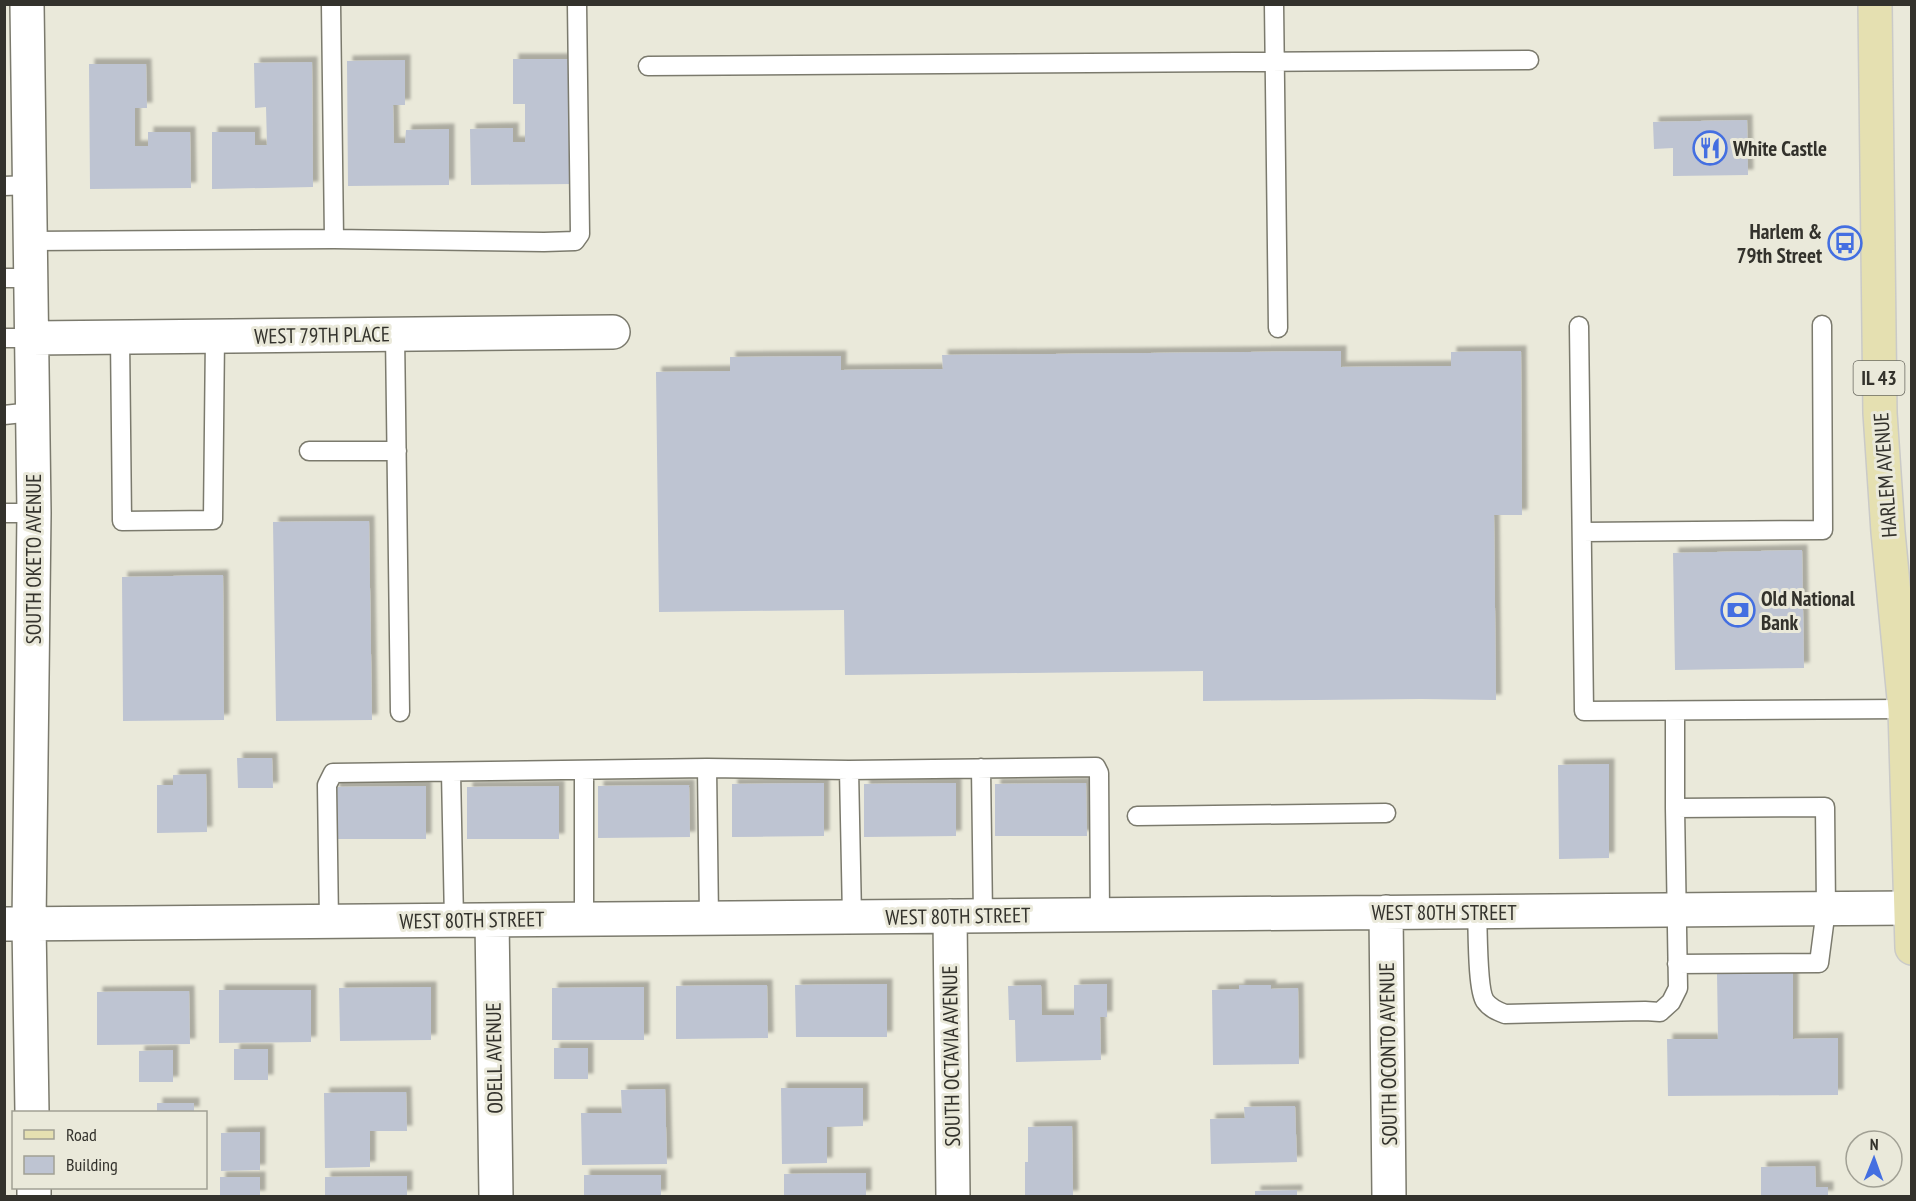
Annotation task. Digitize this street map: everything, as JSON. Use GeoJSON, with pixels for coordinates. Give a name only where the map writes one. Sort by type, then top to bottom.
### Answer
{"type":"FeatureCollection","features":[{"type":"Feature","properties":{"kind":"main road","name":"HARLEM AVENUE"},"geometry":{"type":"LineString","coordinates":[[1875,4],[1880,413],[1888,532],[1905,709],[1911,908]]}},
{"type":"Feature","properties":{"kind":"main road","name":"IL 43"},"geometry":{"type":"LineString","coordinates":[[1911,908],[1911,948]]}},
{"type":"Feature","properties":{"kind":"street","name":"SOUTH OKETO AVENUE"},"geometry":{"type":"LineString","coordinates":[[27,4],[16,83],[17,185],[30,241],[18,278],[16,924],[32,1111]]}},
{"type":"Feature","properties":{"kind":"street","name":"WEST 79TH PLACE"},"geometry":{"type":"LineString","coordinates":[[18,338],[612,332]]}},
{"type":"Feature","properties":{"kind":"street","name":"WEST 80TH STREET"},"geometry":{"type":"LineString","coordinates":[[16,924],[1911,908]]}},
{"type":"Feature","properties":{"kind":"street","name":"SOUTH OCONTO AVENUE"},"geometry":{"type":"LineString","coordinates":[[1386,912],[1389,1197]]}},
{"type":"Feature","properties":{"kind":"street","name":"SOUTH OCTAVIA AVENUE"},"geometry":{"type":"LineString","coordinates":[[950,916],[953,1197]]}},
{"type":"Feature","properties":{"kind":"street","name":"ODELL AVENUE"},"geometry":{"type":"LineString","coordinates":[[492,920],[496,1197]]}},
{"type":"Feature","properties":{"kind":"lane"},"geometry":{"type":"LineString","coordinates":[[330,4],[334,239]]}},
{"type":"Feature","properties":{"kind":"lane"},"geometry":{"type":"LineString","coordinates":[[30,241],[334,239],[544,242],[575,240],[580,234],[577,4]]}},
{"type":"Feature","properties":{"kind":"lane"},"geometry":{"type":"LineString","coordinates":[[1274,4],[1278,328]]}},
{"type":"Feature","properties":{"kind":"lane"},"geometry":{"type":"LineString","coordinates":[[648,66],[1530,60]]}},
{"type":"Feature","properties":{"kind":"lane"},"geometry":{"type":"LineString","coordinates":[[1582,532],[1823,530],[1821,325]]}},
{"type":"Feature","properties":{"kind":"lane"},"geometry":{"type":"LineString","coordinates":[[1579,326],[1584,711],[1905,709]]}},
{"type":"Feature","properties":{"kind":"lane"},"geometry":{"type":"LineString","coordinates":[[395,334],[400,712]]}},
{"type":"Feature","properties":{"kind":"lane"},"geometry":{"type":"LineString","coordinates":[[120,337],[122,521],[145,521],[213,520],[215,336]]}},
{"type":"Feature","properties":{"kind":"lane"},"geometry":{"type":"LineString","coordinates":[[309,451],[397,451]]}},
{"type":"Feature","properties":{"kind":"lane"},"geometry":{"type":"LineString","coordinates":[[1477,912],[1481,986],[1484,1000],[1494,1010],[1505,1014],[1660,1012],[1671,1002],[1678,987],[1675,711]]}},
{"type":"Feature","properties":{"kind":"lane"},"geometry":{"type":"LineString","coordinates":[[329,921],[327,785],[333,773],[707,768],[849,770],[1096,767],[1099,773],[1100,915]]}},
{"type":"Feature","properties":{"kind":"lane"},"geometry":{"type":"LineString","coordinates":[[707,768],[709,918]]}},
{"type":"Feature","properties":{"kind":"lane"},"geometry":{"type":"LineString","coordinates":[[981,768],[982,916]]}},
{"type":"Feature","properties":{"kind":"lane"},"geometry":{"type":"LineString","coordinates":[[584,770],[584,919]]}},
{"type":"Feature","properties":{"kind":"lane"},"geometry":{"type":"LineString","coordinates":[[849,770],[852,917]]}},
{"type":"Feature","properties":{"kind":"lane"},"geometry":{"type":"LineString","coordinates":[[451,772],[454,921]]}},
{"type":"Feature","properties":{"kind":"lane"},"geometry":{"type":"LineString","coordinates":[[1675,808],[1825,807],[1826,909],[1819,963],[1677,964]]}},
{"type":"Feature","properties":{"kind":"lane"},"geometry":{"type":"LineString","coordinates":[[1137,816],[1386,813]]}},
{"type":"Feature","properties":{"kind":"building"},"geometry":{"type":"Polygon","coordinates":[[[513,59],[571,59],[572,184],[471,185],[470,129],[513,128],[513,142],[525,142],[525,104],[513,104],[513,59]]]}},
{"type":"Feature","properties":{"kind":"building"},"geometry":{"type":"Polygon","coordinates":[[[405,60],[405,105],[393,105],[394,143],[405,143],[406,130],[449,129],[449,185],[348,186],[347,61],[405,60]]]}},
{"type":"Feature","properties":{"kind":"building"},"geometry":{"type":"Polygon","coordinates":[[[312,62],[313,187],[212,189],[212,132],[255,132],[255,145],[267,145],[266,107],[255,108],[254,63],[312,62]]]}},
{"type":"Feature","properties":{"kind":"building"},"geometry":{"type":"Polygon","coordinates":[[[89,64],[146,64],[147,108],[135,108],[135,146],[148,146],[148,132],[190,132],[191,188],[90,189],[89,64]]]}},
{"type":"Feature","properties":{"kind":"building","name":"White Castle"},"geometry":{"type":"Polygon","coordinates":[[[1747,120],[1748,175],[1673,176],[1673,148],[1654,149],[1653,122],[1747,120]]]}},
{"type":"Feature","properties":{"kind":"building"},"geometry":{"type":"Polygon","coordinates":[[[1341,351],[1341,367],[1451,366],[1451,352],[1521,351],[1522,515],[1494,515],[1496,700],[1203,701],[1203,671],[845,675],[844,610],[659,612],[656,372],[730,371],[730,357],[841,356],[841,370],[943,369],[942,355],[1341,351]]]}},
{"type":"Feature","properties":{"kind":"building"},"geometry":{"type":"Polygon","coordinates":[[[369,521],[372,720],[276,721],[273,522],[369,521]]]}},
{"type":"Feature","properties":{"kind":"building","name":"Old National Bank"},"geometry":{"type":"Polygon","coordinates":[[[1802,550],[1804,668],[1675,670],[1673,553],[1802,550]]]}},
{"type":"Feature","properties":{"kind":"building"},"geometry":{"type":"Polygon","coordinates":[[[223,575],[224,720],[123,721],[122,577],[223,575]]]}},
{"type":"Feature","properties":{"kind":"building"},"geometry":{"type":"Polygon","coordinates":[[[237,758],[272,758],[273,788],[238,788],[237,758]]]}},
{"type":"Feature","properties":{"kind":"building"},"geometry":{"type":"Polygon","coordinates":[[[1609,764],[1609,858],[1559,859],[1558,765],[1609,764]]]}},
{"type":"Feature","properties":{"kind":"building"},"geometry":{"type":"Polygon","coordinates":[[[206,774],[207,832],[157,833],[157,785],[173,785],[173,775],[206,774]]]}},
{"type":"Feature","properties":{"kind":"building"},"geometry":{"type":"Polygon","coordinates":[[[824,783],[824,836],[732,837],[732,784],[824,783]]]}},
{"type":"Feature","properties":{"kind":"building"},"geometry":{"type":"Polygon","coordinates":[[[956,783],[956,836],[864,837],[864,784],[956,783]]]}},
{"type":"Feature","properties":{"kind":"building"},"geometry":{"type":"Polygon","coordinates":[[[1086,783],[1087,836],[995,836],[995,784],[1086,783]]]}},
{"type":"Feature","properties":{"kind":"building"},"geometry":{"type":"Polygon","coordinates":[[[689,785],[690,837],[598,838],[598,786],[689,785]]]}},
{"type":"Feature","properties":{"kind":"building"},"geometry":{"type":"Polygon","coordinates":[[[426,786],[426,839],[334,839],[334,787],[426,786]]]}},
{"type":"Feature","properties":{"kind":"building"},"geometry":{"type":"Polygon","coordinates":[[[559,786],[559,839],[467,839],[467,787],[559,786]]]}},
{"type":"Feature","properties":{"kind":"building"},"geometry":{"type":"Polygon","coordinates":[[[1717,973],[1793,973],[1793,1039],[1838,1038],[1838,1095],[1668,1096],[1667,1039],[1718,1039],[1717,973]]]}},
{"type":"Feature","properties":{"kind":"building"},"geometry":{"type":"Polygon","coordinates":[[[887,984],[887,1037],[796,1037],[795,985],[887,984]]]}},
{"type":"Feature","properties":{"kind":"building"},"geometry":{"type":"Polygon","coordinates":[[[1107,984],[1107,1017],[1100,1017],[1101,1060],[1016,1062],[1015,1020],[1009,1020],[1008,986],[1041,985],[1042,1015],[1074,1015],[1074,985],[1107,984]]]}},
{"type":"Feature","properties":{"kind":"building"},"geometry":{"type":"Polygon","coordinates":[[[767,985],[768,1038],[676,1039],[676,986],[767,985]]]}},
{"type":"Feature","properties":{"kind":"building"},"geometry":{"type":"Polygon","coordinates":[[[1239,985],[1271,985],[1271,989],[1298,988],[1299,1064],[1213,1065],[1212,990],[1239,989],[1239,985]]]}},
{"type":"Feature","properties":{"kind":"building"},"geometry":{"type":"Polygon","coordinates":[[[431,987],[431,1040],[340,1041],[339,988],[431,987]]]}},
{"type":"Feature","properties":{"kind":"building"},"geometry":{"type":"Polygon","coordinates":[[[644,987],[644,1040],[552,1040],[552,988],[644,987]]]}},
{"type":"Feature","properties":{"kind":"building"},"geometry":{"type":"Polygon","coordinates":[[[219,990],[311,990],[311,1042],[219,1043],[219,990]]]}},
{"type":"Feature","properties":{"kind":"building"},"geometry":{"type":"Polygon","coordinates":[[[189,991],[190,1044],[97,1045],[97,992],[189,991]]]}},
{"type":"Feature","properties":{"kind":"building"},"geometry":{"type":"Polygon","coordinates":[[[554,1048],[588,1048],[588,1079],[554,1079],[554,1048]]]}},
{"type":"Feature","properties":{"kind":"building"},"geometry":{"type":"Polygon","coordinates":[[[234,1049],[268,1049],[268,1080],[234,1080],[234,1049]]]}},
{"type":"Feature","properties":{"kind":"building"},"geometry":{"type":"Polygon","coordinates":[[[173,1050],[173,1082],[139,1082],[139,1051],[173,1050]]]}},
{"type":"Feature","properties":{"kind":"building"},"geometry":{"type":"Polygon","coordinates":[[[781,1088],[863,1088],[863,1126],[827,1127],[827,1163],[782,1164],[781,1088]]]}},
{"type":"Feature","properties":{"kind":"building"},"geometry":{"type":"Polygon","coordinates":[[[665,1089],[667,1164],[582,1165],[581,1113],[622,1113],[621,1090],[665,1089]]]}},
{"type":"Feature","properties":{"kind":"building"},"geometry":{"type":"Polygon","coordinates":[[[406,1092],[407,1131],[370,1131],[370,1167],[325,1168],[324,1093],[406,1092]]]}},
{"type":"Feature","properties":{"kind":"building"},"geometry":{"type":"Polygon","coordinates":[[[157,1103],[194,1103],[194,1111],[157,1111],[157,1103]]]}},
{"type":"Feature","properties":{"kind":"building"},"geometry":{"type":"Polygon","coordinates":[[[1295,1106],[1297,1162],[1211,1164],[1210,1119],[1245,1118],[1244,1107],[1295,1106]]]}},
{"type":"Feature","properties":{"kind":"building"},"geometry":{"type":"Polygon","coordinates":[[[1072,1126],[1073,1196],[1025,1196],[1028,1127],[1072,1126]]]}},
{"type":"Feature","properties":{"kind":"building"},"geometry":{"type":"Polygon","coordinates":[[[260,1132],[260,1170],[221,1171],[221,1133],[260,1132]]]}},
{"type":"Feature","properties":{"kind":"building"},"geometry":{"type":"Polygon","coordinates":[[[1815,1166],[1816,1187],[1828,1187],[1828,1196],[1761,1196],[1761,1167],[1815,1166]]]}},
{"type":"Feature","properties":{"kind":"building"},"geometry":{"type":"Polygon","coordinates":[[[866,1173],[866,1196],[784,1196],[784,1174],[866,1173]]]}},
{"type":"Feature","properties":{"kind":"building"},"geometry":{"type":"Polygon","coordinates":[[[584,1175],[661,1175],[661,1196],[584,1196],[584,1175]]]}},
{"type":"Feature","properties":{"kind":"building"},"geometry":{"type":"Polygon","coordinates":[[[407,1176],[407,1196],[325,1196],[325,1177],[407,1176]]]}},
{"type":"Feature","properties":{"kind":"building"},"geometry":{"type":"Polygon","coordinates":[[[220,1177],[260,1177],[260,1196],[220,1196],[220,1177]]]}},
{"type":"Feature","properties":{"kind":"building"},"geometry":{"type":"Polygon","coordinates":[[[1297,1190],[1297,1196],[1255,1196],[1255,1191],[1297,1190]]]}},
{"type":"Feature","properties":{"kind":"place","name":"White Castle"},"geometry":{"type":"Point","coordinates":[1710,148]}},
{"type":"Feature","properties":{"kind":"place","name":"Harlem & 79th Street"},"geometry":{"type":"Point","coordinates":[1845,243]}},
{"type":"Feature","properties":{"kind":"place","name":"Old National Bank"},"geometry":{"type":"Point","coordinates":[1738,610]}}]}
